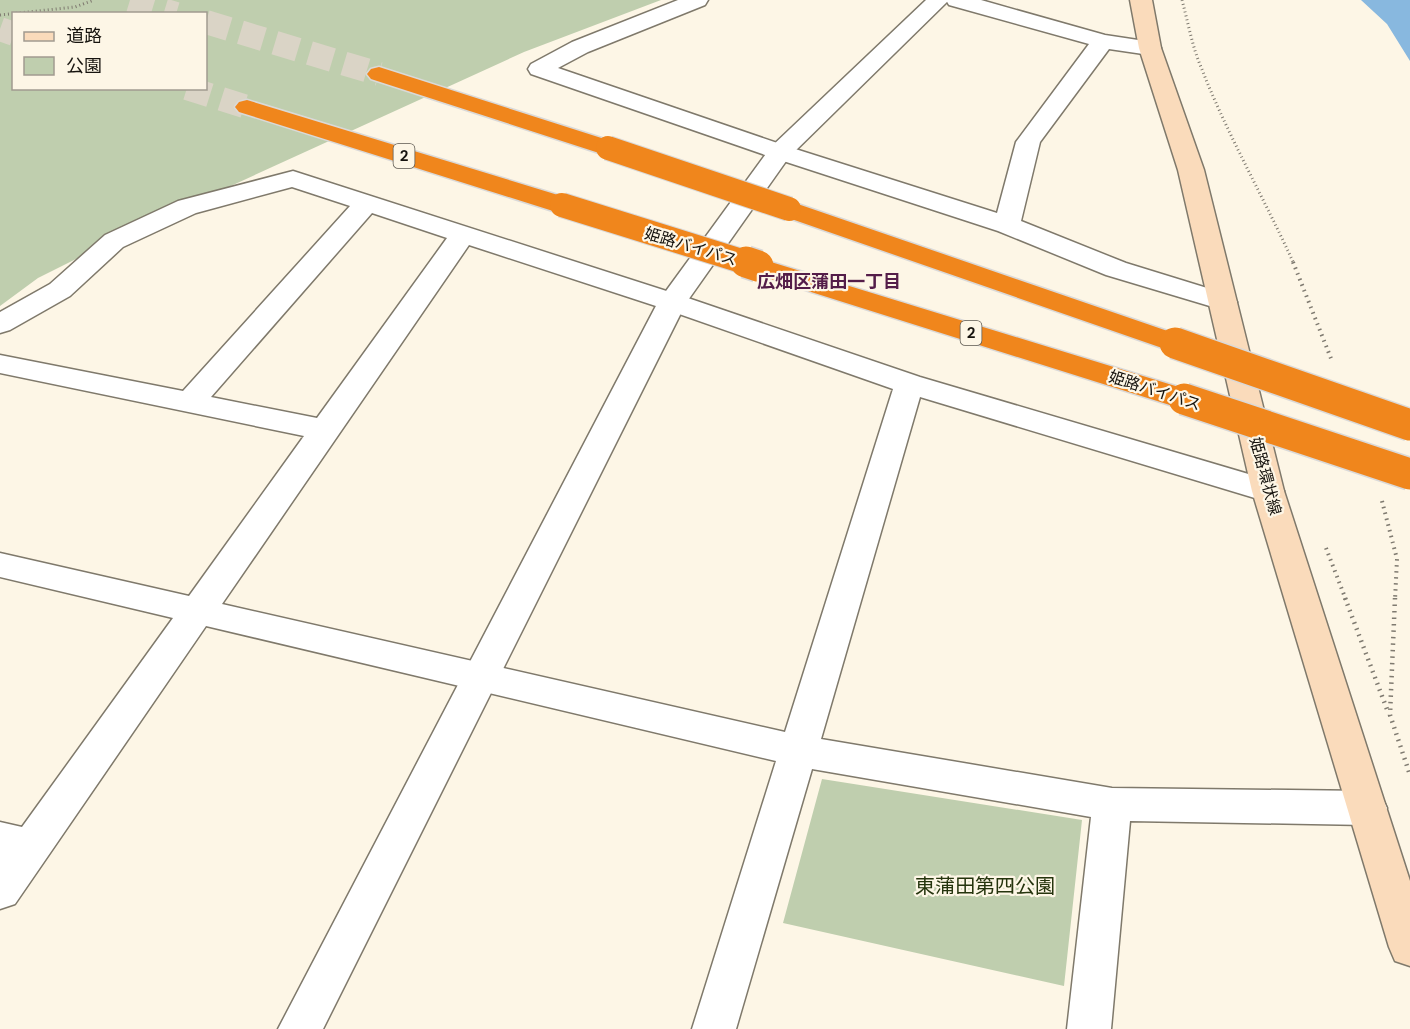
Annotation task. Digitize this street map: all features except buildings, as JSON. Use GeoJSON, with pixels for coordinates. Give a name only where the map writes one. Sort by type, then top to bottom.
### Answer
{"type":"FeatureCollection","features":[{"type":"Feature","properties":{"kind":"highway"},"geometry":{"type":"LineString","coordinates":[[379,74],[789,209],[1410,425]]}},
{"type":"Feature","properties":{"kind":"highway","name":"姫路バイパス"},"geometry":{"type":"LineString","coordinates":[[247,107],[1184,399],[1410,474]]}},
{"type":"Feature","properties":{"kind":"main road","name":"姫路環状線"},"geometry":{"type":"LineString","coordinates":[[1141,0],[1150,48],[1191,170],[1268,492],[1410,947]]}},
{"type":"Feature","properties":{"kind":"street"},"geometry":{"type":"LineString","coordinates":[[698,0],[580,47],[539,69],[780,152],[1007,225],[1116,269],[1223,302]]}},
{"type":"Feature","properties":{"kind":"street"},"geometry":{"type":"LineString","coordinates":[[300,1029],[672,302],[780,152],[938,0]]}},
{"type":"Feature","properties":{"kind":"street"},"geometry":{"type":"LineString","coordinates":[[957,0],[1103,41],[1150,48]]}},
{"type":"Feature","properties":{"kind":"street"},"geometry":{"type":"LineString","coordinates":[[1007,225],[1028,142],[1103,41]]}},
{"type":"Feature","properties":{"kind":"street"},"geometry":{"type":"LineString","coordinates":[[0,324],[60,290],[114,241],[187,207],[293,179],[672,302],[909,384],[1268,492]]}},
{"type":"Feature","properties":{"kind":"street"},"geometry":{"type":"LineString","coordinates":[[189,403],[367,203]]}},
{"type":"Feature","properties":{"kind":"street"},"geometry":{"type":"LineString","coordinates":[[0,891],[16,843],[196,612],[463,234]]}},
{"type":"Feature","properties":{"kind":"street"},"geometry":{"type":"LineString","coordinates":[[0,364],[325,430]]}},
{"type":"Feature","properties":{"kind":"street"},"geometry":{"type":"LineString","coordinates":[[714,1029],[909,384]]}},
{"type":"Feature","properties":{"kind":"street"},"geometry":{"type":"LineString","coordinates":[[0,565],[798,752],[1112,804],[1367,808]]}},
{"type":"Feature","properties":{"kind":"street"},"geometry":{"type":"LineString","coordinates":[[1089,1029],[1112,804]]}},
{"type":"Feature","properties":{"kind":"path"},"geometry":{"type":"LineString","coordinates":[[28,12],[75,7],[94,0]]}},
{"type":"Feature","properties":{"kind":"green space"},"geometry":{"type":"Polygon","coordinates":[[[0,0],[661,0],[524,52],[130,232],[38,278],[0,306],[0,0]]]}},
{"type":"Feature","properties":{"kind":"green space","name":"東蒲田第四公園"},"geometry":{"type":"Polygon","coordinates":[[[822,779],[1082,820],[1064,986],[783,923],[822,779]]]}},
{"type":"Feature","properties":{"kind":"water"},"geometry":{"type":"Polygon","coordinates":[[[1361,0],[1410,0],[1410,61],[1387,24],[1361,0]]]}},
{"type":"Feature","properties":{"kind":"tunnel"},"geometry":{"type":"LineString","coordinates":[[130,0],[169,12]]}},
{"type":"Feature","properties":{"kind":"tunnel"},"geometry":{"type":"LineString","coordinates":[[207,22],[379,74]]}},
{"type":"Feature","properties":{"kind":"tunnel"},"geometry":{"type":"LineString","coordinates":[[0,29],[12,33]]}},
{"type":"Feature","properties":{"kind":"tunnel"},"geometry":{"type":"LineString","coordinates":[[193,90],[247,107]]}},
{"type":"Feature","properties":{"kind":"district","name":"広畑区蒲田一丁目"},"geometry":{"type":"Point","coordinates":[829,282]}}]}
